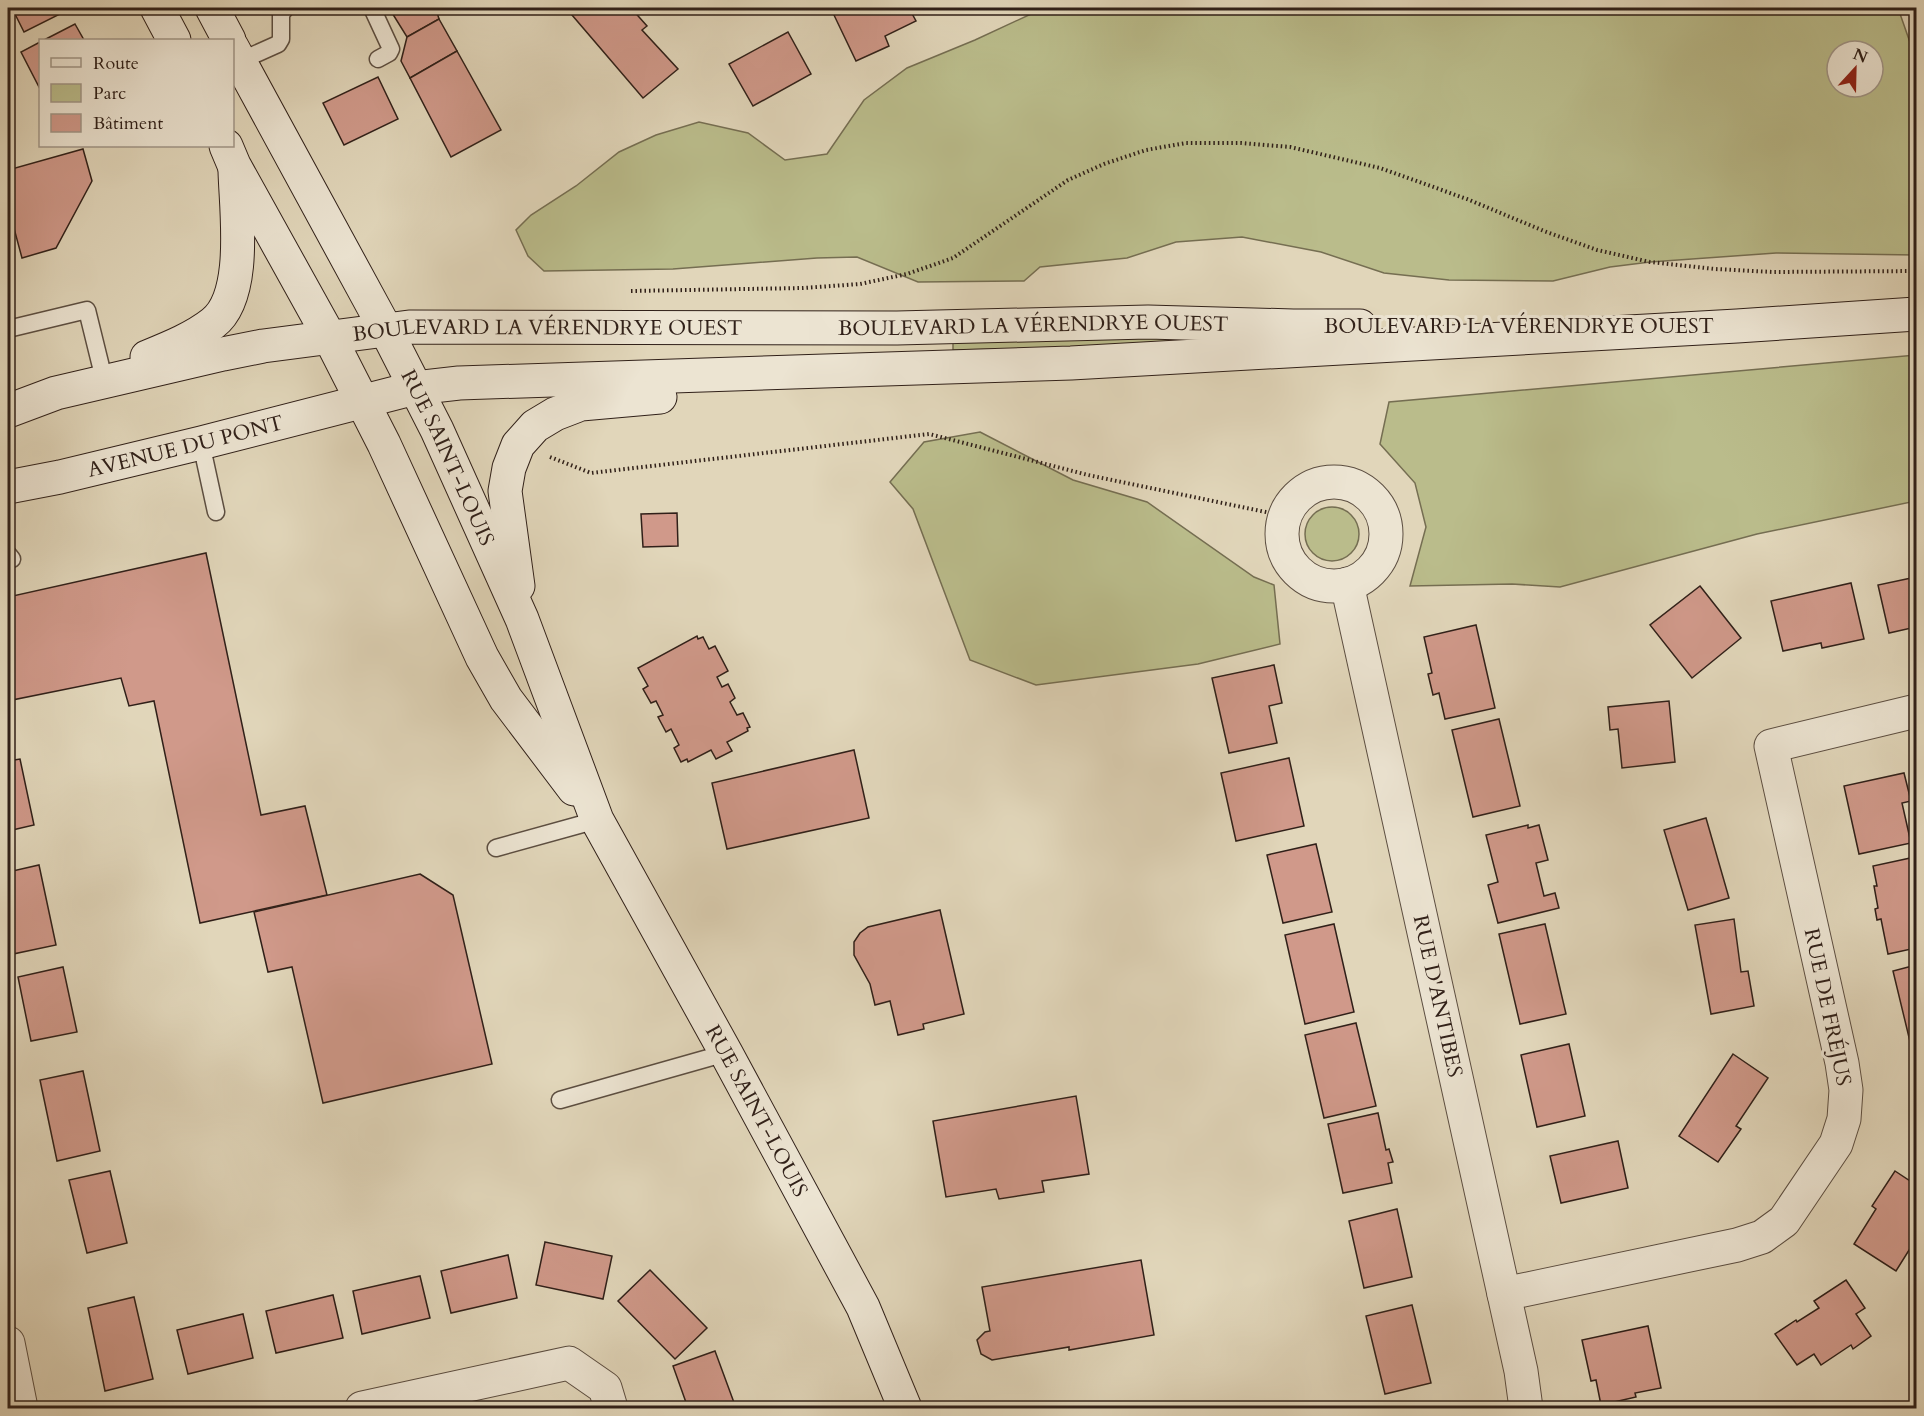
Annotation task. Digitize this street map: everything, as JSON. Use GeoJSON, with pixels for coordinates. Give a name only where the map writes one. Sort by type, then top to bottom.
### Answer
{"type":"FeatureCollection","features":[{"type":"Feature","properties":{"kind":"main road"},"geometry":{"type":"LineString","coordinates":[[157,8],[173,39]]}},
{"type":"Feature","properties":{"kind":"main road","name":"RUE SAINT-LOUIS"},"geometry":{"type":"LineString","coordinates":[[212,8],[228,39]]}},
{"type":"Feature","properties":{"kind":"main road","name":"RUE SAINT-LOUIS"},"geometry":{"type":"LineString","coordinates":[[234,50],[386,330],[437,430],[522,619],[597,820]]}},
{"type":"Feature","properties":{"kind":"main road"},"geometry":{"type":"LineString","coordinates":[[8,411],[137,362],[194,335],[215,322],[224,311],[231,296],[237,268],[230,155]]}},
{"type":"Feature","properties":{"kind":"main road","name":"RUE SAINT-LOUIS"},"geometry":{"type":"LineString","coordinates":[[230,155],[362,400],[482,657],[506,699],[597,820],[863,1307],[905,1408]]}},
{"type":"Feature","properties":{"kind":"main road","name":"BOULEVARD LA VÉRENDRYE OUEST"},"geometry":{"type":"LineString","coordinates":[[362,400],[415,388],[459,383],[1071,363],[1917,314]]}},
{"type":"Feature","properties":{"kind":"main road","name":"BOULEVARD LA VÉRENDRYE OUEST"},"geometry":{"type":"LineString","coordinates":[[330,338],[409,327],[460,326],[897,328],[1148,322],[1293,326],[1737,326]]}},
{"type":"Feature","properties":{"kind":"main road"},"geometry":{"type":"LineString","coordinates":[[56,393],[223,354],[263,346],[330,338]]}},
{"type":"Feature","properties":{"kind":"main road"},"geometry":{"type":"LineString","coordinates":[[522,619],[505,491],[509,468],[518,446],[535,426],[555,414],[581,404],[1071,363]]}},
{"type":"Feature","properties":{"kind":"main road","name":"AVENUE DU PONT"},"geometry":{"type":"LineString","coordinates":[[8,487],[60,477],[201,443],[362,400]]}},
{"type":"Feature","properties":{"kind":"main road"},"geometry":{"type":"LineString","coordinates":[[1323,482],[1341,483],[1358,488],[1372,498],[1382,514],[1386,531],[1384,548],[1376,564],[1363,577],[1347,584],[1331,585],[1315,582],[1301,574],[1290,562],[1283,548],[1282,532],[1285,516],[1294,501],[1307,489],[1323,482]]}},
{"type":"Feature","properties":{"kind":"main road","name":"RUE D'ANTIBES"},"geometry":{"type":"LineString","coordinates":[[1347,584],[1521,1371],[1526,1408]]}},
{"type":"Feature","properties":{"kind":"main road","name":"RUE DE FRÉJUS"},"geometry":{"type":"LineString","coordinates":[[1504,1294],[1737,1245],[1762,1237],[1784,1221],[1797,1204],[1836,1144],[1844,1119],[1846,1090],[1771,746],[1917,711]]}},
{"type":"Feature","properties":{"kind":"main road"},"geometry":{"type":"LineString","coordinates":[[8,1344],[21,1408]]}},
{"type":"Feature","properties":{"kind":"main road"},"geometry":{"type":"LineString","coordinates":[[362,1408],[569,1363],[605,1388],[611,1408]]}},
{"type":"Feature","properties":{"kind":"lane"},"geometry":{"type":"LineString","coordinates":[[234,50],[278,44],[282,34],[281,14],[286,8]]}},
{"type":"Feature","properties":{"kind":"lane"},"geometry":{"type":"LineString","coordinates":[[372,8],[391,45],[389,53],[378,59]]}},
{"type":"Feature","properties":{"kind":"lane"},"geometry":{"type":"LineString","coordinates":[[8,329],[87,310],[103,375]]}},
{"type":"Feature","properties":{"kind":"lane"},"geometry":{"type":"LineString","coordinates":[[201,443],[216,512]]}},
{"type":"Feature","properties":{"kind":"lane"},"geometry":{"type":"LineString","coordinates":[[496,848],[597,820]]}},
{"type":"Feature","properties":{"kind":"lane"},"geometry":{"type":"LineString","coordinates":[[560,1100],[726,1053]]}},
{"type":"Feature","properties":{"kind":"path"},"geometry":{"type":"LineString","coordinates":[[627,291],[803,288],[860,284],[908,273],[953,258],[1068,180],[1146,150],[1185,143],[1241,143],[1290,147],[1380,168],[1597,250],[1650,262],[1773,272],[1917,271]]}},
{"type":"Feature","properties":{"kind":"path"},"geometry":{"type":"LineString","coordinates":[[543,455],[591,473],[929,434],[1088,475],[1285,516]]}},
{"type":"Feature","properties":{"kind":"green space"},"geometry":{"type":"Polygon","coordinates":[[[1061,8],[1898,8],[1913,51],[1916,121],[1916,255],[1776,253],[1610,267],[1553,281],[1449,280],[1384,273],[1321,252],[1242,237],[1176,242],[1127,258],[1040,267],[1024,281],[918,282],[857,257],[673,269],[544,271],[528,256],[516,230],[531,215],[576,186],[619,152],[656,135],[699,122],[748,133],[785,160],[827,154],[864,100],[907,68],[1031,14],[1061,8]]]}},
{"type":"Feature","properties":{"kind":"green space"},"geometry":{"type":"Polygon","coordinates":[[[1228,327],[1227,345],[953,350],[953,338],[1228,327]]]}},
{"type":"Feature","properties":{"kind":"green space"},"geometry":{"type":"Polygon","coordinates":[[[1916,355],[1916,501],[1757,534],[1560,587],[1512,584],[1410,586],[1426,527],[1415,483],[1380,444],[1389,402],[1916,355]]]}},
{"type":"Feature","properties":{"kind":"green space"},"geometry":{"type":"Polygon","coordinates":[[[980,432],[1073,480],[1147,502],[1254,577],[1274,585],[1280,644],[1198,664],[1036,685],[970,660],[913,509],[890,482],[924,442],[980,432]]]}},
{"type":"Feature","properties":{"kind":"green space"},"geometry":{"type":"Polygon","coordinates":[[[1327,507],[1337,507],[1347,511],[1355,519],[1359,534],[1355,549],[1347,557],[1337,561],[1327,561],[1317,557],[1309,549],[1305,539],[1305,529],[1309,519],[1317,511],[1327,507]]]}},
{"type":"Feature","properties":{"kind":"building"},"geometry":{"type":"Polygon","coordinates":[[[12,8],[59,8],[62,13],[24,32],[12,8]]]}},
{"type":"Feature","properties":{"kind":"building"},"geometry":{"type":"Polygon","coordinates":[[[389,8],[438,8],[436,9],[439,19],[407,37],[389,8]]]}},
{"type":"Feature","properties":{"kind":"building"},"geometry":{"type":"Polygon","coordinates":[[[580,8],[631,8],[647,26],[642,30],[678,69],[643,98],[572,15],[580,8]]]}},
{"type":"Feature","properties":{"kind":"building"},"geometry":{"type":"Polygon","coordinates":[[[846,8],[915,8],[910,10],[916,21],[885,36],[889,46],[856,61],[833,13],[846,8]]]}},
{"type":"Feature","properties":{"kind":"building"},"geometry":{"type":"Polygon","coordinates":[[[439,19],[457,51],[410,78],[401,61],[407,37],[439,19]]]}},
{"type":"Feature","properties":{"kind":"building"},"geometry":{"type":"Polygon","coordinates":[[[75,24],[83,39],[46,39],[75,24]]]}},
{"type":"Feature","properties":{"kind":"building"},"geometry":{"type":"Polygon","coordinates":[[[788,32],[811,74],[753,106],[729,64],[788,32]]]}},
{"type":"Feature","properties":{"kind":"building"},"geometry":{"type":"Polygon","coordinates":[[[39,43],[39,87],[21,52],[39,43]]]}},
{"type":"Feature","properties":{"kind":"building"},"geometry":{"type":"Polygon","coordinates":[[[457,51],[501,130],[451,157],[410,78],[457,51]]]}},
{"type":"Feature","properties":{"kind":"building"},"geometry":{"type":"Polygon","coordinates":[[[378,77],[398,119],[344,145],[323,103],[378,77]]]}},
{"type":"Feature","properties":{"kind":"building"},"geometry":{"type":"Polygon","coordinates":[[[83,149],[92,181],[56,248],[22,258],[8,206],[8,170],[83,149]]]}},
{"type":"Feature","properties":{"kind":"building"},"geometry":{"type":"Polygon","coordinates":[[[677,513],[678,546],[643,547],[641,514],[677,513]]]}},
{"type":"Feature","properties":{"kind":"building"},"geometry":{"type":"Polygon","coordinates":[[[206,553],[261,815],[305,806],[327,895],[200,923],[154,701],[129,706],[121,678],[12,700],[8,683],[8,597],[206,553]]]}},
{"type":"Feature","properties":{"kind":"building"},"geometry":{"type":"Polygon","coordinates":[[[1916,577],[1916,627],[1889,633],[1878,585],[1916,577]]]}},
{"type":"Feature","properties":{"kind":"building"},"geometry":{"type":"Polygon","coordinates":[[[1851,583],[1864,639],[1822,648],[1821,643],[1783,651],[1771,601],[1851,583]]]}},
{"type":"Feature","properties":{"kind":"building"},"geometry":{"type":"Polygon","coordinates":[[[1700,586],[1741,638],[1692,678],[1650,625],[1700,586]]]}},
{"type":"Feature","properties":{"kind":"building"},"geometry":{"type":"Polygon","coordinates":[[[1476,625],[1495,708],[1445,719],[1439,693],[1433,695],[1428,674],[1432,673],[1424,637],[1476,625]]]}},
{"type":"Feature","properties":{"kind":"building"},"geometry":{"type":"Polygon","coordinates":[[[697,636],[698,639],[703,637],[709,649],[715,646],[728,671],[717,677],[722,687],[728,684],[735,698],[730,702],[737,715],[743,713],[750,727],[747,728],[748,731],[727,742],[732,751],[716,759],[711,750],[688,762],[687,759],[681,762],[674,748],[679,745],[671,729],[666,732],[658,717],[663,715],[656,701],[651,703],[643,689],[648,686],[638,668],[697,636]]]}},
{"type":"Feature","properties":{"kind":"building"},"geometry":{"type":"Polygon","coordinates":[[[1274,665],[1282,703],[1269,706],[1277,743],[1229,753],[1212,678],[1274,665]]]}},
{"type":"Feature","properties":{"kind":"building"},"geometry":{"type":"Polygon","coordinates":[[[1669,701],[1675,762],[1622,768],[1618,729],[1610,730],[1608,707],[1669,701]]]}},
{"type":"Feature","properties":{"kind":"building"},"geometry":{"type":"Polygon","coordinates":[[[1499,719],[1520,806],[1473,817],[1452,730],[1499,719]]]}},
{"type":"Feature","properties":{"kind":"building"},"geometry":{"type":"Polygon","coordinates":[[[854,750],[869,818],[727,849],[712,783],[854,750]]]}},
{"type":"Feature","properties":{"kind":"building"},"geometry":{"type":"Polygon","coordinates":[[[1289,758],[1304,826],[1236,841],[1221,773],[1289,758]]]}},
{"type":"Feature","properties":{"kind":"building"},"geometry":{"type":"Polygon","coordinates":[[[20,759],[34,825],[8,831],[8,761],[20,759]]]}},
{"type":"Feature","properties":{"kind":"building"},"geometry":{"type":"Polygon","coordinates":[[[1904,773],[1911,801],[1902,803],[1911,843],[1859,854],[1844,786],[1904,773]]]}},
{"type":"Feature","properties":{"kind":"building"},"geometry":{"type":"Polygon","coordinates":[[[1706,818],[1729,898],[1688,910],[1664,830],[1706,818]]]}},
{"type":"Feature","properties":{"kind":"building"},"geometry":{"type":"Polygon","coordinates":[[[1528,825],[1528,828],[1539,825],[1548,860],[1536,863],[1544,896],[1555,893],[1559,908],[1498,923],[1488,885],[1498,882],[1486,835],[1528,825]]]}},
{"type":"Feature","properties":{"kind":"building"},"geometry":{"type":"Polygon","coordinates":[[[1316,844],[1332,912],[1283,923],[1267,855],[1316,844]]]}},
{"type":"Feature","properties":{"kind":"building"},"geometry":{"type":"Polygon","coordinates":[[[1915,857],[1916,948],[1888,954],[1881,919],[1877,920],[1875,909],[1878,908],[1874,886],[1877,886],[1873,866],[1915,857]]]}},
{"type":"Feature","properties":{"kind":"building"},"geometry":{"type":"Polygon","coordinates":[[[39,865],[56,945],[13,954],[8,928],[8,872],[39,865]]]}},
{"type":"Feature","properties":{"kind":"building"},"geometry":{"type":"Polygon","coordinates":[[[420,874],[453,895],[492,1064],[323,1103],[292,967],[268,972],[254,912],[420,874]]]}},
{"type":"Feature","properties":{"kind":"building"},"geometry":{"type":"Polygon","coordinates":[[[940,910],[964,1014],[923,1024],[924,1029],[898,1035],[890,1001],[875,1005],[870,984],[854,955],[854,942],[868,927],[940,910]]]}},
{"type":"Feature","properties":{"kind":"building"},"geometry":{"type":"Polygon","coordinates":[[[1734,919],[1741,972],[1748,971],[1754,1006],[1711,1014],[1695,925],[1734,919]]]}},
{"type":"Feature","properties":{"kind":"building"},"geometry":{"type":"Polygon","coordinates":[[[1334,924],[1354,1012],[1305,1024],[1285,935],[1334,924]]]}},
{"type":"Feature","properties":{"kind":"building"},"geometry":{"type":"Polygon","coordinates":[[[1545,924],[1566,1014],[1520,1024],[1499,934],[1545,924]]]}},
{"type":"Feature","properties":{"kind":"building"},"geometry":{"type":"Polygon","coordinates":[[[1916,965],[1916,1053],[1913,1054],[1893,971],[1916,965]]]}},
{"type":"Feature","properties":{"kind":"building"},"geometry":{"type":"Polygon","coordinates":[[[63,967],[77,1032],[31,1041],[18,977],[63,967]]]}},
{"type":"Feature","properties":{"kind":"building"},"geometry":{"type":"Polygon","coordinates":[[[1356,1023],[1376,1106],[1324,1118],[1305,1035],[1356,1023]]]}},
{"type":"Feature","properties":{"kind":"building"},"geometry":{"type":"Polygon","coordinates":[[[1569,1044],[1585,1116],[1537,1127],[1521,1055],[1569,1044]]]}},
{"type":"Feature","properties":{"kind":"building"},"geometry":{"type":"Polygon","coordinates":[[[1733,1054],[1768,1078],[1736,1126],[1741,1129],[1718,1162],[1679,1136],[1733,1054]]]}},
{"type":"Feature","properties":{"kind":"building"},"geometry":{"type":"Polygon","coordinates":[[[83,1071],[100,1151],[57,1161],[40,1080],[83,1071]]]}},
{"type":"Feature","properties":{"kind":"building"},"geometry":{"type":"Polygon","coordinates":[[[1916,1071],[1916,1138],[1911,1138],[1916,1071]]]}},
{"type":"Feature","properties":{"kind":"building"},"geometry":{"type":"Polygon","coordinates":[[[1076,1096],[1089,1174],[1042,1181],[1044,1192],[999,1199],[996,1189],[946,1197],[933,1121],[1076,1096]]]}},
{"type":"Feature","properties":{"kind":"building"},"geometry":{"type":"Polygon","coordinates":[[[1378,1113],[1386,1150],[1389,1149],[1393,1162],[1388,1163],[1392,1183],[1343,1193],[1328,1124],[1378,1113]]]}},
{"type":"Feature","properties":{"kind":"building"},"geometry":{"type":"Polygon","coordinates":[[[1618,1141],[1628,1188],[1561,1203],[1550,1156],[1618,1141]]]}},
{"type":"Feature","properties":{"kind":"building"},"geometry":{"type":"Polygon","coordinates":[[[110,1171],[127,1243],[87,1253],[69,1180],[110,1171]]]}},
{"type":"Feature","properties":{"kind":"building"},"geometry":{"type":"Polygon","coordinates":[[[1895,1171],[1916,1185],[1916,1239],[1896,1271],[1854,1244],[1876,1209],[1872,1206],[1895,1171]]]}},
{"type":"Feature","properties":{"kind":"building"},"geometry":{"type":"Polygon","coordinates":[[[1397,1209],[1412,1277],[1364,1288],[1349,1221],[1397,1209]]]}},
{"type":"Feature","properties":{"kind":"building"},"geometry":{"type":"Polygon","coordinates":[[[545,1242],[612,1256],[603,1299],[536,1285],[545,1242]]]}},
{"type":"Feature","properties":{"kind":"building"},"geometry":{"type":"Polygon","coordinates":[[[508,1255],[517,1298],[451,1313],[441,1271],[508,1255]]]}},
{"type":"Feature","properties":{"kind":"building"},"geometry":{"type":"Polygon","coordinates":[[[1141,1260],[1154,1335],[1069,1350],[1069,1347],[992,1360],[981,1354],[977,1340],[985,1332],[990,1331],[982,1287],[1141,1260]]]}},
{"type":"Feature","properties":{"kind":"building"},"geometry":{"type":"Polygon","coordinates":[[[650,1270],[707,1328],[675,1359],[618,1301],[650,1270]]]}},
{"type":"Feature","properties":{"kind":"building"},"geometry":{"type":"Polygon","coordinates":[[[420,1276],[430,1318],[362,1334],[353,1291],[420,1276]]]}},
{"type":"Feature","properties":{"kind":"building"},"geometry":{"type":"Polygon","coordinates":[[[1846,1280],[1865,1308],[1856,1314],[1871,1336],[1853,1349],[1851,1345],[1821,1365],[1814,1354],[1797,1365],[1775,1334],[1819,1308],[1814,1301],[1846,1280]]]}},
{"type":"Feature","properties":{"kind":"building"},"geometry":{"type":"Polygon","coordinates":[[[333,1295],[343,1338],[276,1353],[266,1311],[333,1295]]]}},
{"type":"Feature","properties":{"kind":"building"},"geometry":{"type":"Polygon","coordinates":[[[134,1297],[153,1379],[105,1391],[88,1308],[134,1297]]]}},
{"type":"Feature","properties":{"kind":"building"},"geometry":{"type":"Polygon","coordinates":[[[1412,1305],[1431,1383],[1385,1394],[1366,1316],[1412,1305]]]}},
{"type":"Feature","properties":{"kind":"building"},"geometry":{"type":"Polygon","coordinates":[[[243,1314],[253,1358],[188,1374],[177,1330],[243,1314]]]}},
{"type":"Feature","properties":{"kind":"building"},"geometry":{"type":"Polygon","coordinates":[[[1648,1326],[1661,1388],[1635,1393],[1636,1397],[1601,1405],[1596,1380],[1591,1381],[1582,1340],[1648,1326]]]}},
{"type":"Feature","properties":{"kind":"building"},"geometry":{"type":"Polygon","coordinates":[[[715,1351],[736,1408],[688,1408],[673,1366],[715,1351]]]}}]}
